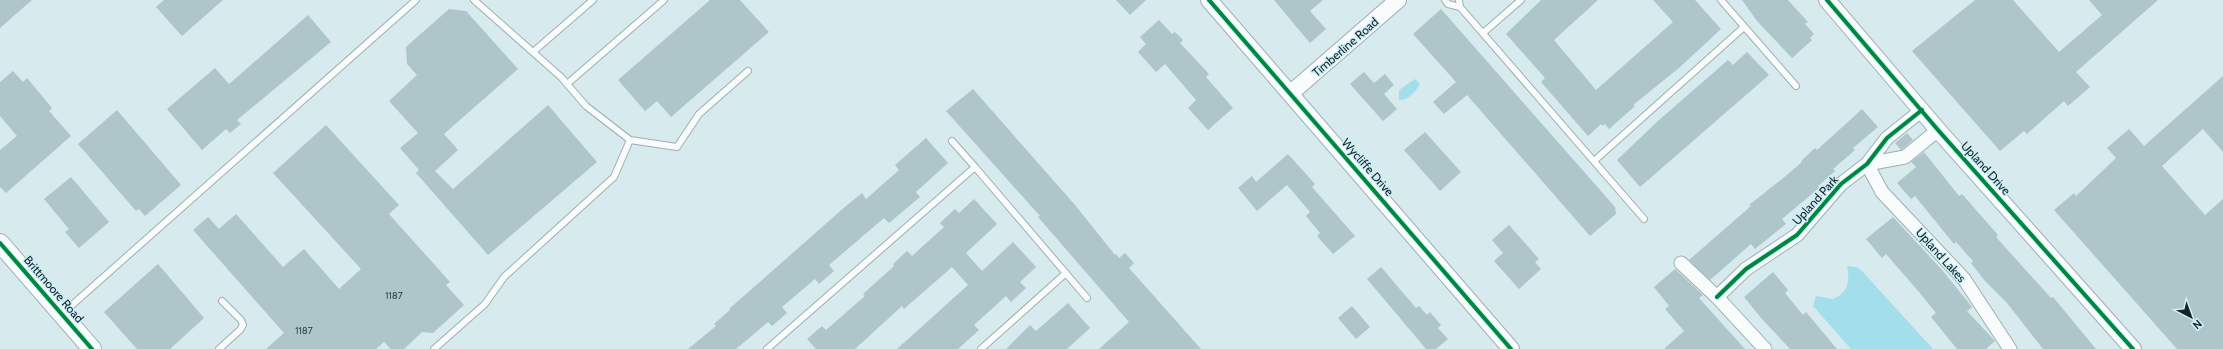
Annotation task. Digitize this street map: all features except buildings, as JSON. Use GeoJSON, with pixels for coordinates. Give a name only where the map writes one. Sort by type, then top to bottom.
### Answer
{"type":"FeatureCollection","features":[{"type":"Feature","properties":{"kind":"main road","name":"Brittmoore Road"},"geometry":{"type":"LineString","coordinates":[[0,243],[92,349]]}},
{"type":"Feature","properties":{"kind":"street","name":"Wycliffe Drive"},"geometry":{"type":"LineString","coordinates":[[1209,0],[1511,349]]}},
{"type":"Feature","properties":{"kind":"street","name":"Timberline Road"},"geometry":{"type":"LineString","coordinates":[[1291,93],[1398,0]]}},
{"type":"Feature","properties":{"kind":"street","name":"Upland Drive"},"geometry":{"type":"LineString","coordinates":[[1833,2],[1938,130],[2133,349]]}},
{"type":"Feature","properties":{"kind":"street","name":"Upland Park"},"geometry":{"type":"LineString","coordinates":[[1717,297],[1746,269],[1797,234],[1841,184],[1867,164],[1887,138],[1922,110]]}},
{"type":"Feature","properties":{"kind":"street","name":"Upland Park"},"geometry":{"type":"LineString","coordinates":[[1867,164],[1905,157],[1938,130]]}},
{"type":"Feature","properties":{"kind":"street","name":"Upland Lakes"},"geometry":{"type":"LineString","coordinates":[[1867,164],[1882,192],[1964,279],[2010,349]]}},
{"type":"Feature","properties":{"kind":"street"},"geometry":{"type":"LineString","coordinates":[[1682,263],[1717,297],[1765,349]]}},
{"type":"Feature","properties":{"kind":"lane"},"geometry":{"type":"LineString","coordinates":[[62,314],[416,0]]}},
{"type":"Feature","properties":{"kind":"lane"},"geometry":{"type":"LineString","coordinates":[[474,0],[567,84],[586,106],[630,140],[677,147],[699,114],[748,72]]}},
{"type":"Feature","properties":{"kind":"lane"},"geometry":{"type":"LineString","coordinates":[[533,52],[593,0]]}},
{"type":"Feature","properties":{"kind":"lane"},"geometry":{"type":"LineString","coordinates":[[567,84],[664,0]]}},
{"type":"Feature","properties":{"kind":"lane"},"geometry":{"type":"LineString","coordinates":[[1445,0],[1448,4],[1460,7]]}},
{"type":"Feature","properties":{"kind":"lane"},"geometry":{"type":"LineString","coordinates":[[1459,0],[1460,7],[1644,219]]}},
{"type":"Feature","properties":{"kind":"lane"},"geometry":{"type":"LineString","coordinates":[[1483,34],[1521,0]]}},
{"type":"Feature","properties":{"kind":"lane"},"geometry":{"type":"LineString","coordinates":[[1721,0],[1796,86]]}},
{"type":"Feature","properties":{"kind":"lane"},"geometry":{"type":"LineString","coordinates":[[1594,161],[1744,27]]}},
{"type":"Feature","properties":{"kind":"lane"},"geometry":{"type":"LineString","coordinates":[[434,349],[485,304],[504,277],[614,177],[630,140]]}},
{"type":"Feature","properties":{"kind":"lane"},"geometry":{"type":"LineString","coordinates":[[952,140],[1087,298]]}},
{"type":"Feature","properties":{"kind":"lane"},"geometry":{"type":"LineString","coordinates":[[767,349],[975,167]]}},
{"type":"Feature","properties":{"kind":"lane"},"geometry":{"type":"LineString","coordinates":[[981,349],[1066,273]]}},
{"type":"Feature","properties":{"kind":"lane"},"geometry":{"type":"LineString","coordinates":[[219,349],[240,330],[243,325],[241,320],[222,301]]}},
{"type":"Feature","properties":{"kind":"water"},"geometry":{"type":"Polygon","coordinates":[[[1415,79],[1420,84],[1416,90],[1406,99],[1399,100],[1399,90],[1415,79]]]}},
{"type":"Feature","properties":{"kind":"water"},"geometry":{"type":"Polygon","coordinates":[[[1847,266],[1856,267],[1861,270],[1933,349],[1851,349],[1813,306],[1816,296],[1833,299],[1845,290],[1848,281],[1847,266]]]}},
{"type":"Feature","properties":{"kind":"cycle path"},"geometry":{"type":"LineString","coordinates":[[1209,0],[1511,349]]}},
{"type":"Feature","properties":{"kind":"cycle path"},"geometry":{"type":"LineString","coordinates":[[1827,0],[1938,130],[2133,349]]}},
{"type":"Feature","properties":{"kind":"cycle path"},"geometry":{"type":"LineString","coordinates":[[1717,297],[1746,269],[1797,235],[1841,184],[1867,164],[1887,138],[1922,110]]}},
{"type":"Feature","properties":{"kind":"cycle path"},"geometry":{"type":"LineString","coordinates":[[0,243],[92,349]]}}]}
